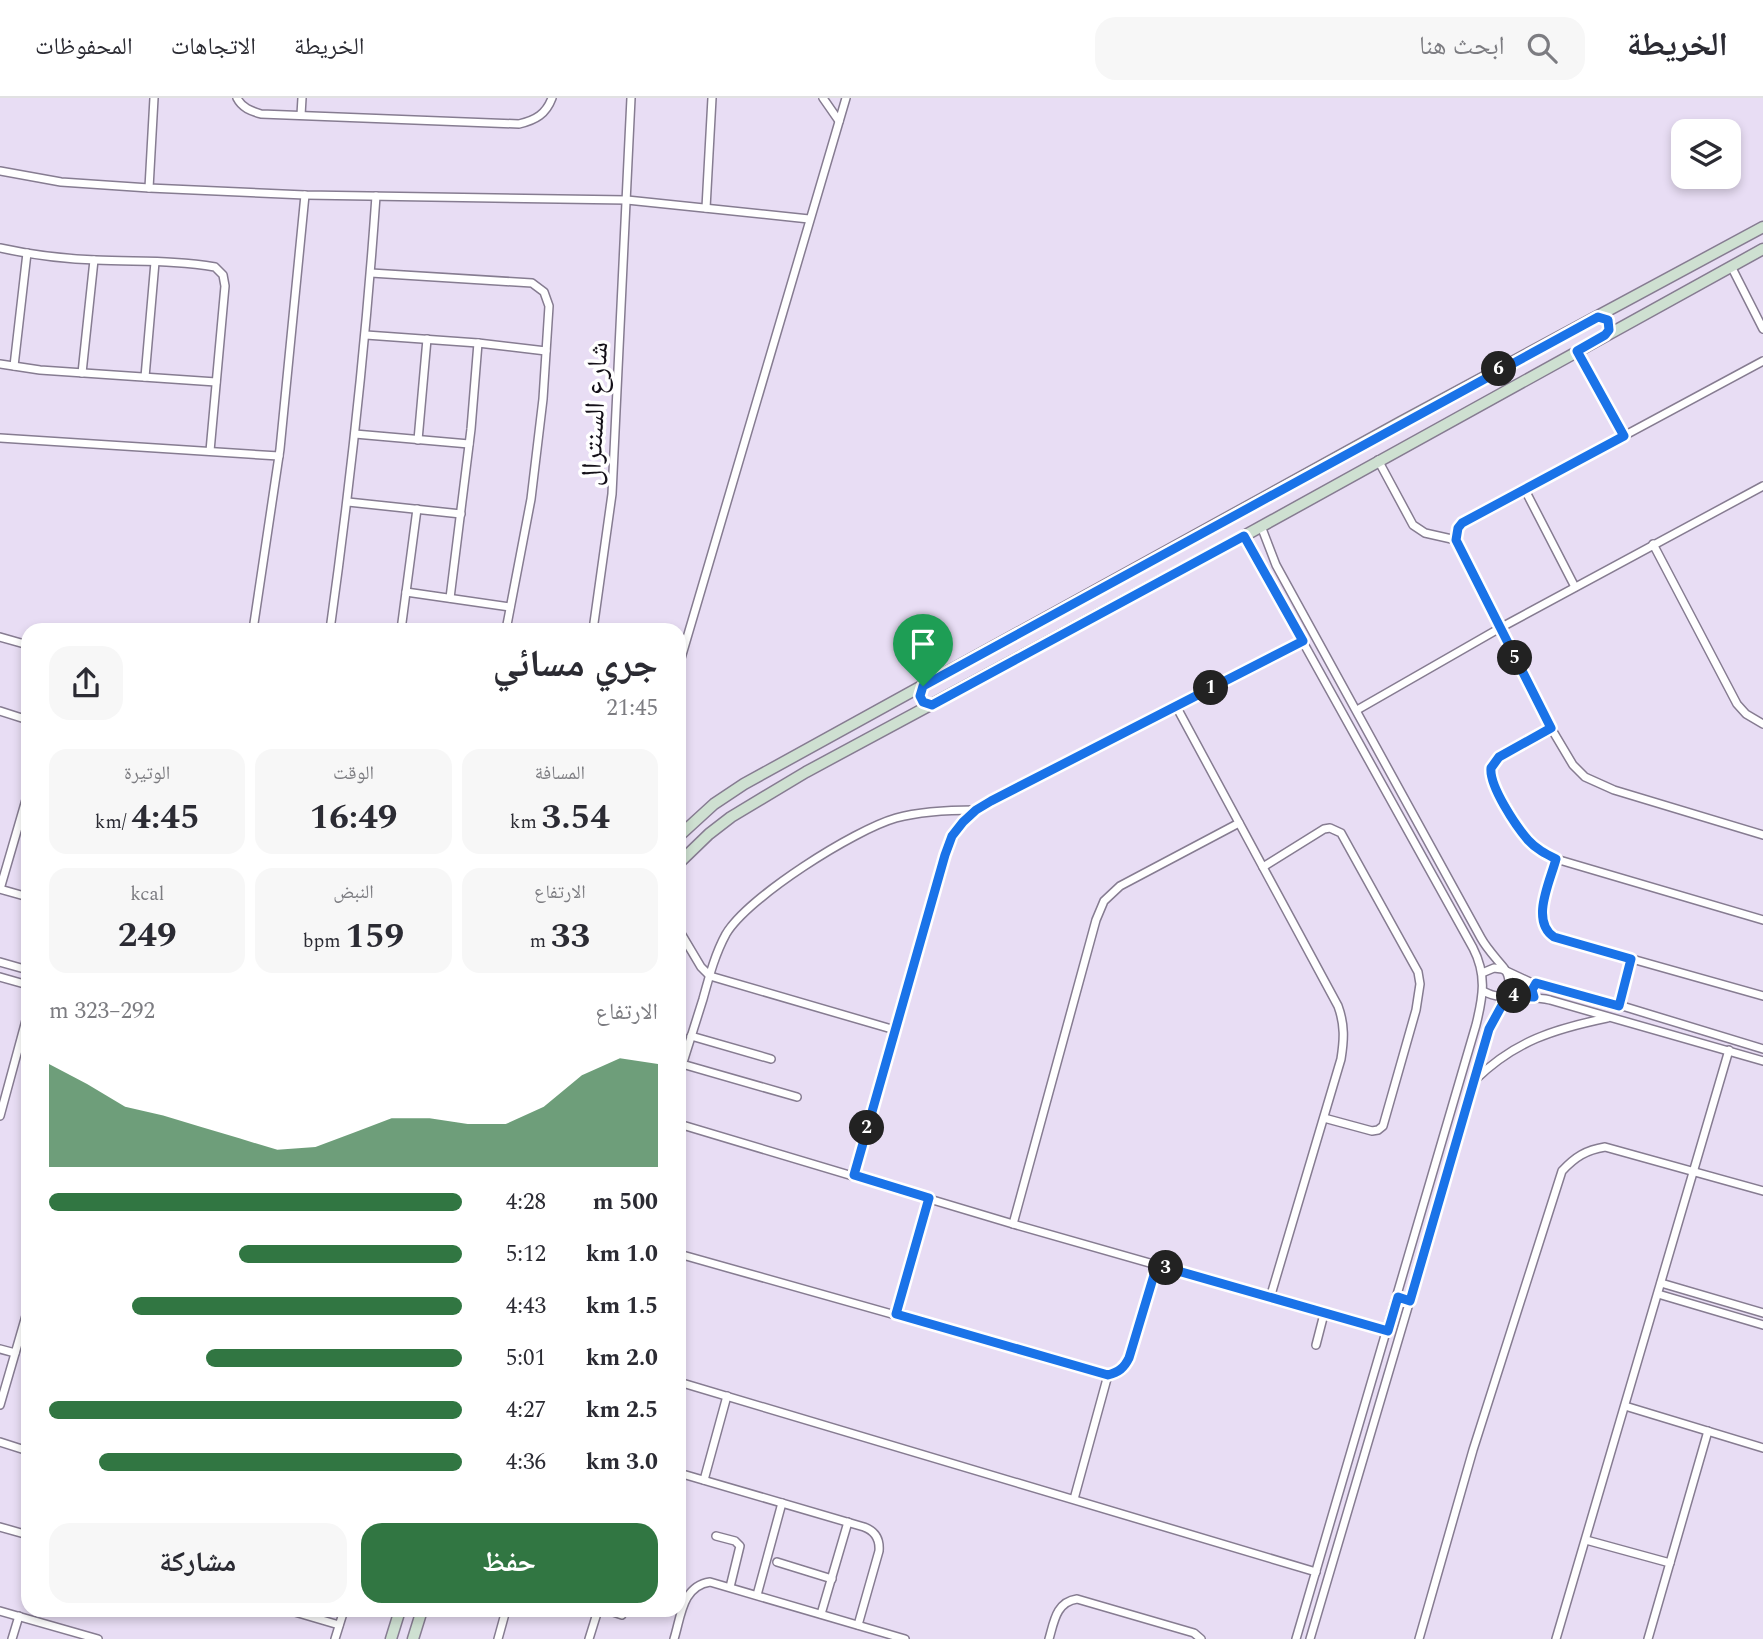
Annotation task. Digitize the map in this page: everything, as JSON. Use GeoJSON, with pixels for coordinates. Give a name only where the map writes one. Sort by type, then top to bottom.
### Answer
{"type":"FeatureCollection","features":[{"type":"Feature","properties":{"kind":"street"},"geometry":{"type":"LineString","coordinates":[[149,188],[155,98]]}},
{"type":"Feature","properties":{"kind":"street"},"geometry":{"type":"LineString","coordinates":[[237,98],[240,104],[250,111],[261,114],[519,124],[533,121],[544,113],[552,98]]}},
{"type":"Feature","properties":{"kind":"street"},"geometry":{"type":"LineString","coordinates":[[301,115],[302,98]]}},
{"type":"Feature","properties":{"kind":"street","name":"شارع السنترال"},"geometry":{"type":"LineString","coordinates":[[594,623],[611,494],[631,98]]}},
{"type":"Feature","properties":{"kind":"street"},"geometry":{"type":"LineString","coordinates":[[706,208],[712,98]]}},
{"type":"Feature","properties":{"kind":"street"},"geometry":{"type":"LineString","coordinates":[[823,98],[839,121]]}},
{"type":"Feature","properties":{"kind":"street"},"geometry":{"type":"LineString","coordinates":[[686,641],[846,98]]}},
{"type":"Feature","properties":{"kind":"street"},"geometry":{"type":"LineString","coordinates":[[0,171],[61,183],[305,195],[627,200],[809,219]]}},
{"type":"Feature","properties":{"kind":"street"},"geometry":{"type":"LineString","coordinates":[[254,623],[279,456],[305,195]]}},
{"type":"Feature","properties":{"kind":"street"},"geometry":{"type":"LineString","coordinates":[[331,623],[348,502],[366,335],[376,196]]}},
{"type":"Feature","properties":{"kind":"street"},"geometry":{"type":"LineString","coordinates":[[686,830],[714,804],[744,784],[1763,227]]}},
{"type":"Feature","properties":{"kind":"street"},"geometry":{"type":"LineString","coordinates":[[0,248],[94,260],[215,267],[223,275],[225,286],[210,451]]}},
{"type":"Feature","properties":{"kind":"street"},"geometry":{"type":"LineString","coordinates":[[686,856],[709,834],[747,806],[806,772],[1244,536],[1763,248]]}},
{"type":"Feature","properties":{"kind":"street"},"geometry":{"type":"LineString","coordinates":[[14,366],[27,253]]}},
{"type":"Feature","properties":{"kind":"street"},"geometry":{"type":"LineString","coordinates":[[82,373],[94,260]]}},
{"type":"Feature","properties":{"kind":"street"},"geometry":{"type":"LineString","coordinates":[[145,377],[155,262]]}},
{"type":"Feature","properties":{"kind":"street"},"geometry":{"type":"LineString","coordinates":[[1731,266],[1763,329]]}},
{"type":"Feature","properties":{"kind":"street"},"geometry":{"type":"LineString","coordinates":[[371,273],[532,283],[544,292],[549,306],[543,399],[531,499],[507,623]]}},
{"type":"Feature","properties":{"kind":"street"},"geometry":{"type":"LineString","coordinates":[[1629,301],[1627,314],[1636,319]]}},
{"type":"Feature","properties":{"kind":"street"},"geometry":{"type":"LineString","coordinates":[[1598,317],[1606,318],[1610,323],[1605,335]]}},
{"type":"Feature","properties":{"kind":"street"},"geometry":{"type":"LineString","coordinates":[[366,335],[546,351]]}},
{"type":"Feature","properties":{"kind":"street"},"geometry":{"type":"LineString","coordinates":[[418,440],[427,339]]}},
{"type":"Feature","properties":{"kind":"street"},"geometry":{"type":"LineString","coordinates":[[450,598],[478,343]]}},
{"type":"Feature","properties":{"kind":"street"},"geometry":{"type":"LineString","coordinates":[[1577,351],[1624,436]]}},
{"type":"Feature","properties":{"kind":"street"},"geometry":{"type":"LineString","coordinates":[[1763,361],[1462,523],[1458,528],[1456,540],[1551,728],[1573,765],[1598,785],[1763,835]]}},
{"type":"Feature","properties":{"kind":"street"},"geometry":{"type":"LineString","coordinates":[[0,364],[82,373],[216,382]]}},
{"type":"Feature","properties":{"kind":"street"},"geometry":{"type":"LineString","coordinates":[[355,434],[469,444]]}},
{"type":"Feature","properties":{"kind":"street"},"geometry":{"type":"LineString","coordinates":[[0,438],[279,456]]}},
{"type":"Feature","properties":{"kind":"street"},"geometry":{"type":"LineString","coordinates":[[1378,460],[1413,524],[1425,533],[1456,540]]}},
{"type":"Feature","properties":{"kind":"street"},"geometry":{"type":"LineString","coordinates":[[1357,710],[1575,586],[1763,486]]}},
{"type":"Feature","properties":{"kind":"street"},"geometry":{"type":"LineString","coordinates":[[1525,489],[1575,586]]}},
{"type":"Feature","properties":{"kind":"street"},"geometry":{"type":"LineString","coordinates":[[348,502],[461,514]]}},
{"type":"Feature","properties":{"kind":"street"},"geometry":{"type":"LineString","coordinates":[[402,623],[417,509]]}},
{"type":"Feature","properties":{"kind":"street"},"geometry":{"type":"LineString","coordinates":[[1261,526],[1276,565],[1483,942],[1506,970],[1536,983],[1763,1049]]}},
{"type":"Feature","properties":{"kind":"street"},"geometry":{"type":"LineString","coordinates":[[1244,536],[1473,948],[1482,973],[1483,991],[1476,1025],[1398,1297],[1296,1639]]}},
{"type":"Feature","properties":{"kind":"street"},"geometry":{"type":"LineString","coordinates":[[1653,544],[1737,704],[1746,714],[1763,724]]}},
{"type":"Feature","properties":{"kind":"street"},"geometry":{"type":"LineString","coordinates":[[1264,572],[1276,565]]}},
{"type":"Feature","properties":{"kind":"street"},"geometry":{"type":"LineString","coordinates":[[406,593],[510,607]]}},
{"type":"Feature","properties":{"kind":"street"},"geometry":{"type":"LineString","coordinates":[[0,637],[21,643]]}},
{"type":"Feature","properties":{"kind":"street"},"geometry":{"type":"LineString","coordinates":[[854,1175],[952,836],[976,810],[1303,641]]}},
{"type":"Feature","properties":{"kind":"street"},"geometry":{"type":"LineString","coordinates":[[1324,679],[1336,672]]}},
{"type":"Feature","properties":{"kind":"street"},"geometry":{"type":"LineString","coordinates":[[923,686],[921,699],[932,705]]}},
{"type":"Feature","properties":{"kind":"street"},"geometry":{"type":"LineString","coordinates":[[893,702],[899,702],[904,708],[905,713],[900,722]]}},
{"type":"Feature","properties":{"kind":"street"},"geometry":{"type":"LineString","coordinates":[[1176,706],[1338,1006],[1343,1020],[1345,1035],[1341,1059],[1270,1298]]}},
{"type":"Feature","properties":{"kind":"street"},"geometry":{"type":"LineString","coordinates":[[0,711],[21,718]]}},
{"type":"Feature","properties":{"kind":"street"},"geometry":{"type":"LineString","coordinates":[[1551,728],[1499,757],[1491,768],[1492,782],[1530,842],[1556,859],[1763,920]]}},
{"type":"Feature","properties":{"kind":"street"},"geometry":{"type":"LineString","coordinates":[[1372,765],[1379,765],[1383,758]]}},
{"type":"Feature","properties":{"kind":"street"},"geometry":{"type":"LineString","coordinates":[[1379,777],[1383,771],[1390,771]]}},
{"type":"Feature","properties":{"kind":"street"},"geometry":{"type":"LineString","coordinates":[[686,1052],[726,935],[738,917],[765,894],[860,833],[893,819],[934,811],[976,810]]}},
{"type":"Feature","properties":{"kind":"street"},"geometry":{"type":"LineString","coordinates":[[21,817],[0,889],[21,895]]}},
{"type":"Feature","properties":{"kind":"street"},"geometry":{"type":"LineString","coordinates":[[1013,1224],[1096,920],[1104,901],[1120,886],[1239,823]]}},
{"type":"Feature","properties":{"kind":"street"},"geometry":{"type":"LineString","coordinates":[[1263,867],[1324,829],[1336,829],[1341,833],[1418,971],[1420,984],[1416,1010],[1383,1126],[1372,1131],[1324,1118]]}},
{"type":"Feature","properties":{"kind":"street"},"geometry":{"type":"LineString","coordinates":[[1556,859],[1542,912],[1544,927],[1554,937],[1763,996]]}},
{"type":"Feature","properties":{"kind":"street"},"geometry":{"type":"LineString","coordinates":[[686,942],[701,967],[710,976],[895,1030]]}},
{"type":"Feature","properties":{"kind":"street"},"geometry":{"type":"LineString","coordinates":[[1473,948],[1480,949],[1483,942]]}},
{"type":"Feature","properties":{"kind":"street"},"geometry":{"type":"LineString","coordinates":[[1619,1006],[1631,959]]}},
{"type":"Feature","properties":{"kind":"street"},"geometry":{"type":"LineString","coordinates":[[0,961],[21,968]]}},
{"type":"Feature","properties":{"kind":"street"},"geometry":{"type":"LineString","coordinates":[[1482,973],[1494,968],[1506,970]]}},
{"type":"Feature","properties":{"kind":"street"},"geometry":{"type":"LineString","coordinates":[[1310,1639],[1489,1029],[1507,996],[1509,984],[1506,970]]}},
{"type":"Feature","properties":{"kind":"street"},"geometry":{"type":"LineString","coordinates":[[0,977],[21,983]]}},
{"type":"Feature","properties":{"kind":"street"},"geometry":{"type":"LineString","coordinates":[[1534,997],[1532,990],[1536,983]]}},
{"type":"Feature","properties":{"kind":"street"},"geometry":{"type":"LineString","coordinates":[[1483,991],[1495,996],[1534,997],[1763,1060]]}},
{"type":"Feature","properties":{"kind":"street"},"geometry":{"type":"LineString","coordinates":[[1474,1081],[1502,1057],[1534,1038],[1559,1028],[1610,1017]]}},
{"type":"Feature","properties":{"kind":"street"},"geometry":{"type":"LineString","coordinates":[[1476,1025],[1489,1029]]}},
{"type":"Feature","properties":{"kind":"street"},"geometry":{"type":"LineString","coordinates":[[1690,1039],[1693,1028]]}},
{"type":"Feature","properties":{"kind":"street"},"geometry":{"type":"LineString","coordinates":[[691,1036],[771,1059]]}},
{"type":"Feature","properties":{"kind":"street"},"geometry":{"type":"LineString","coordinates":[[0,1116],[21,1039]]}},
{"type":"Feature","properties":{"kind":"street"},"geometry":{"type":"LineString","coordinates":[[1556,1639],[1730,1050]]}},
{"type":"Feature","properties":{"kind":"street"},"geometry":{"type":"LineString","coordinates":[[686,1065],[797,1097]]}},
{"type":"Feature","properties":{"kind":"street"},"geometry":{"type":"LineString","coordinates":[[686,1126],[1013,1224],[1388,1331]]}},
{"type":"Feature","properties":{"kind":"street"},"geometry":{"type":"LineString","coordinates":[[1419,1639],[1477,1438],[1562,1171],[1576,1157],[1605,1147],[1763,1191]]}},
{"type":"Feature","properties":{"kind":"street"},"geometry":{"type":"LineString","coordinates":[[896,1314],[929,1198]]}},
{"type":"Feature","properties":{"kind":"street"},"geometry":{"type":"LineString","coordinates":[[686,1256],[1108,1375],[1125,1367],[1157,1265]]}},
{"type":"Feature","properties":{"kind":"street"},"geometry":{"type":"LineString","coordinates":[[1661,1283],[1763,1313]]}},
{"type":"Feature","properties":{"kind":"street"},"geometry":{"type":"LineString","coordinates":[[1658,1294],[1763,1325]]}},
{"type":"Feature","properties":{"kind":"street"},"geometry":{"type":"LineString","coordinates":[[1398,1297],[1410,1301]]}},
{"type":"Feature","properties":{"kind":"street"},"geometry":{"type":"LineString","coordinates":[[1315,1345],[1324,1314]]}},
{"type":"Feature","properties":{"kind":"street"},"geometry":{"type":"LineString","coordinates":[[0,1405],[21,1333]]}},
{"type":"Feature","properties":{"kind":"street"},"geometry":{"type":"LineString","coordinates":[[0,1349],[15,1353]]}},
{"type":"Feature","properties":{"kind":"street"},"geometry":{"type":"LineString","coordinates":[[1377,1368],[1388,1371]]}},
{"type":"Feature","properties":{"kind":"street"},"geometry":{"type":"LineString","coordinates":[[1074,1499],[1108,1375]]}},
{"type":"Feature","properties":{"kind":"street"},"geometry":{"type":"LineString","coordinates":[[686,1384],[1315,1572]]}},
{"type":"Feature","properties":{"kind":"street"},"geometry":{"type":"LineString","coordinates":[[704,1480],[727,1396]]}},
{"type":"Feature","properties":{"kind":"street"},"geometry":{"type":"LineString","coordinates":[[1625,1405],[1763,1448]]}},
{"type":"Feature","properties":{"kind":"street"},"geometry":{"type":"LineString","coordinates":[[1648,1639],[1709,1431]]}},
{"type":"Feature","properties":{"kind":"street"},"geometry":{"type":"LineString","coordinates":[[0,1443],[21,1449]]}},
{"type":"Feature","properties":{"kind":"street"},"geometry":{"type":"LineString","coordinates":[[686,1475],[873,1531],[879,1546],[858,1625]]}},
{"type":"Feature","properties":{"kind":"street"},"geometry":{"type":"LineString","coordinates":[[757,1595],[782,1503]]}},
{"type":"Feature","properties":{"kind":"street"},"geometry":{"type":"LineString","coordinates":[[821,1614],[848,1522]]}},
{"type":"Feature","properties":{"kind":"street"},"geometry":{"type":"LineString","coordinates":[[1330,1524],[1343,1528]]}},
{"type":"Feature","properties":{"kind":"street"},"geometry":{"type":"LineString","coordinates":[[0,1527],[21,1533]]}},
{"type":"Feature","properties":{"kind":"street"},"geometry":{"type":"LineString","coordinates":[[716,1536],[735,1541],[740,1546],[730,1587]]}},
{"type":"Feature","properties":{"kind":"street"},"geometry":{"type":"LineString","coordinates":[[1586,1540],[1670,1563]]}},
{"type":"Feature","properties":{"kind":"street"},"geometry":{"type":"LineString","coordinates":[[778,1562],[831,1578]]}},
{"type":"Feature","properties":{"kind":"street"},"geometry":{"type":"LineString","coordinates":[[686,1600],[695,1587],[710,1582],[905,1639]]}},
{"type":"Feature","properties":{"kind":"street"},"geometry":{"type":"LineString","coordinates":[[1049,1639],[1059,1608],[1064,1603],[1077,1599],[1194,1633],[1201,1639]]}},
{"type":"Feature","properties":{"kind":"street"},"geometry":{"type":"LineString","coordinates":[[1305,1610],[1318,1614]]}},
{"type":"Feature","properties":{"kind":"street"},"geometry":{"type":"LineString","coordinates":[[0,1611],[19,1616],[12,1639]]}},
{"type":"Feature","properties":{"kind":"street"},"geometry":{"type":"LineString","coordinates":[[22,1617],[98,1639]]}},
{"type":"Feature","properties":{"kind":"street"},"geometry":{"type":"LineString","coordinates":[[312,1617],[339,1625]]}},
{"type":"Feature","properties":{"kind":"street"},"geometry":{"type":"LineString","coordinates":[[335,1639],[342,1617]]}},
{"type":"Feature","properties":{"kind":"street"},"geometry":{"type":"LineString","coordinates":[[391,1639],[398,1617]]}},
{"type":"Feature","properties":{"kind":"street"},"geometry":{"type":"LineString","coordinates":[[413,1639],[420,1617]]}},
{"type":"Feature","properties":{"kind":"street"},"geometry":{"type":"LineString","coordinates":[[498,1639],[504,1617]]}},
{"type":"Feature","properties":{"kind":"street"},"geometry":{"type":"LineString","coordinates":[[589,1639],[596,1617]]}},
{"type":"Feature","properties":{"kind":"street"},"geometry":{"type":"LineString","coordinates":[[674,1639],[681,1617]]}},
{"type":"Feature","properties":{"kind":"route"},"geometry":{"type":"LineString","coordinates":[[1598,317],[1608,320],[1611,327],[1605,335],[1577,351],[1624,436],[1462,523],[1458,528],[1456,540],[1551,728],[1499,757],[1494,761],[1490,775],[1530,842],[1556,859],[1542,912],[1544,927],[1554,937],[1631,959],[1619,1006],[1536,983],[1532,988],[1534,997],[1507,996],[1489,1029],[1410,1301],[1398,1297],[1388,1331],[1157,1265],[1125,1367],[1108,1375],[896,1314],[929,1198],[854,1175],[952,836],[976,810],[991,801],[1303,641],[1244,536],[932,705],[921,699],[923,686],[1531,351],[1598,317]]}}]}
